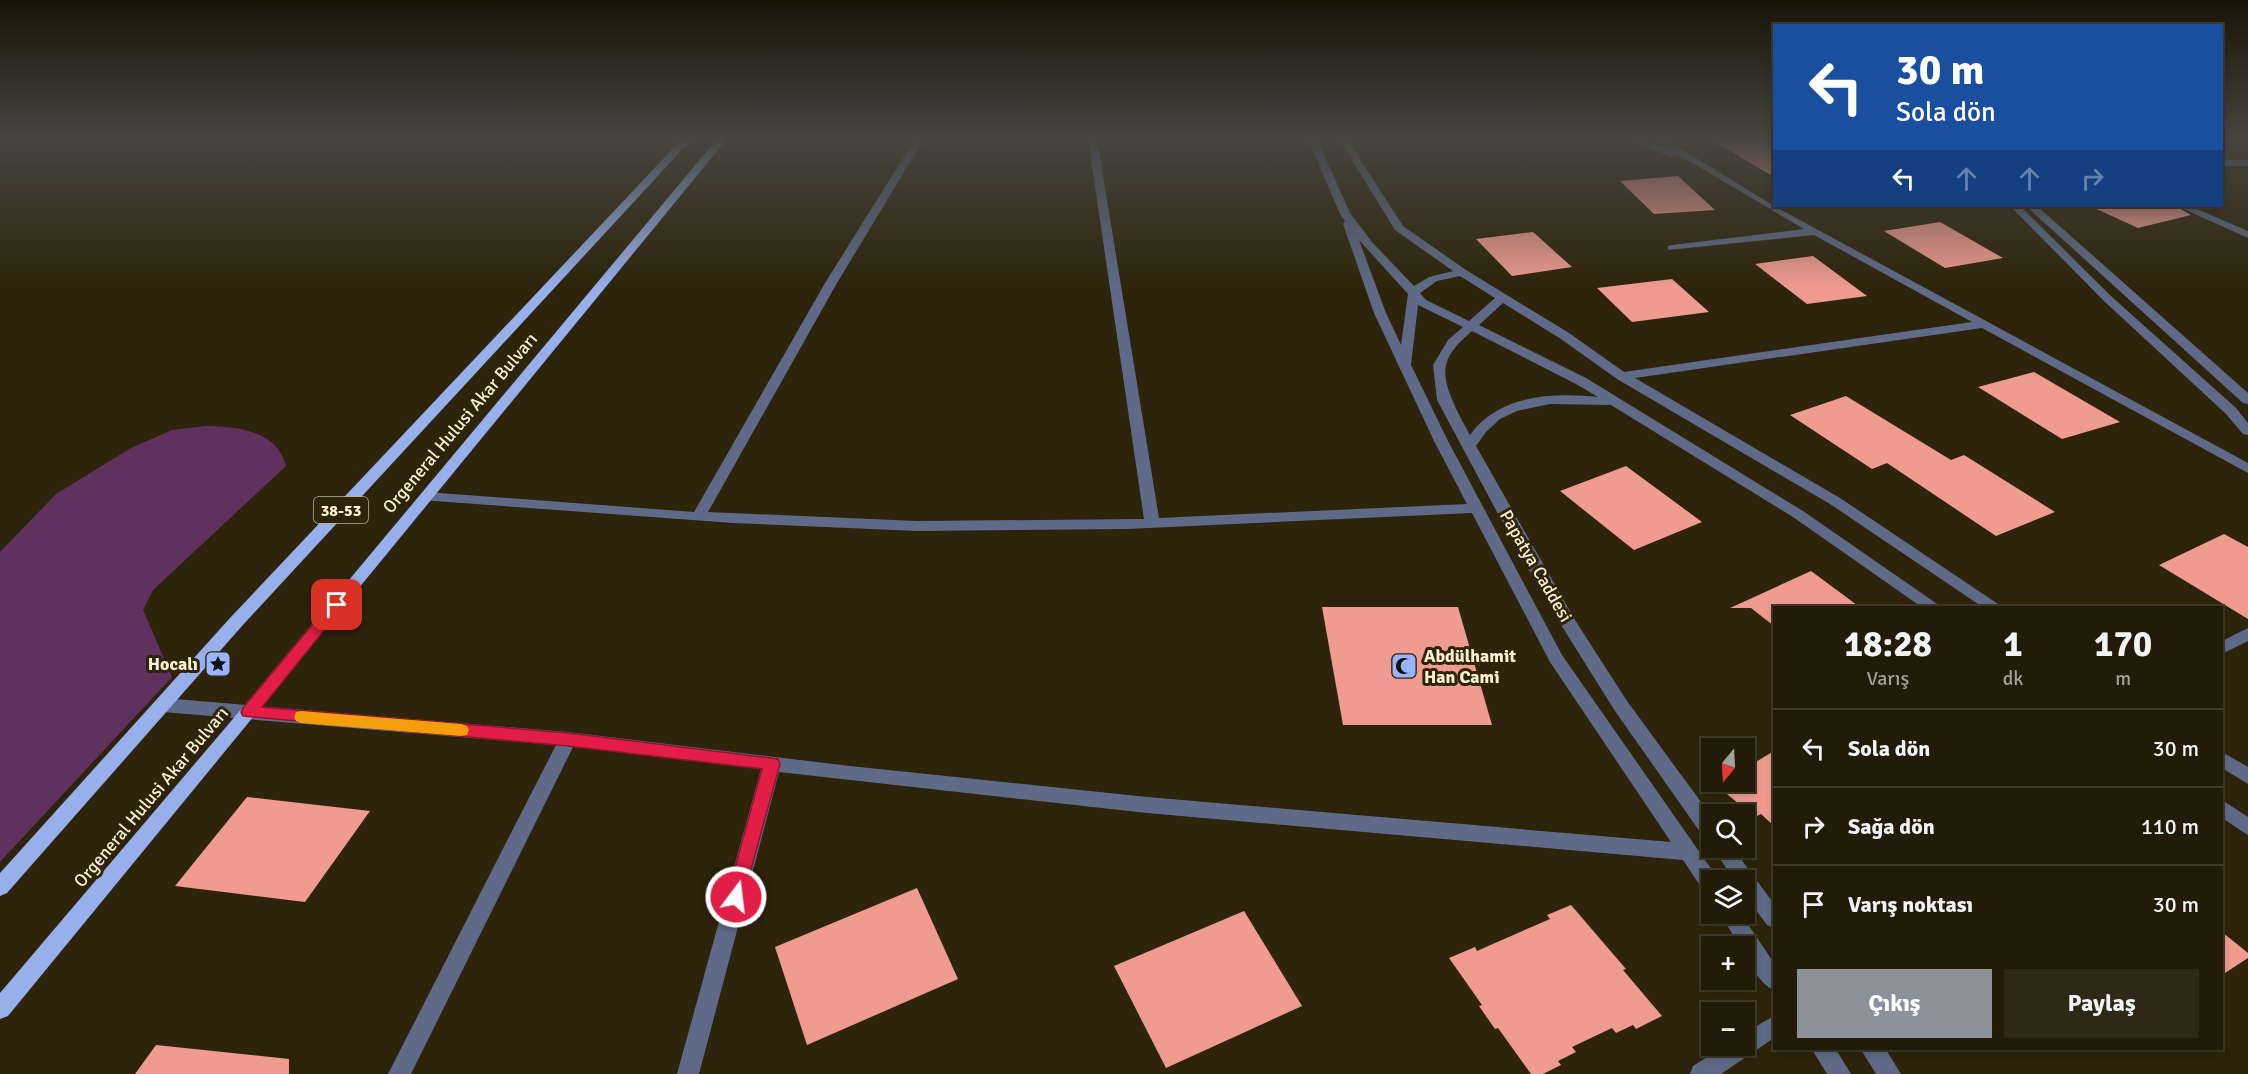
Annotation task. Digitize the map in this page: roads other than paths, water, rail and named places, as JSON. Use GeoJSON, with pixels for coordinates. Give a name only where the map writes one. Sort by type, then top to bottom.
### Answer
{"type":"FeatureCollection","features":[{"type":"Feature","properties":{"kind":"main road","name":"Orgeneral Hulusi Akar Bulvarı"},"geometry":{"type":"LineString","coordinates":[[0,887],[236,622],[640,189]]}},
{"type":"Feature","properties":{"kind":"main road","name":"Orgeneral Hulusi Akar Bulvarı"},"geometry":{"type":"LineString","coordinates":[[0,1009],[249,712],[681,189]]}},
{"type":"Feature","properties":{"kind":"street"},"geometry":{"type":"LineString","coordinates":[[699,516],[831,283],[890,189]]}},
{"type":"Feature","properties":{"kind":"street"},"geometry":{"type":"LineString","coordinates":[[1100,189],[1152,523]]}},
{"type":"Feature","properties":{"kind":"street"},"geometry":{"type":"LineString","coordinates":[[1334,189],[1345,214],[1368,244],[1422,302],[1581,381],[1798,514],[1932,606]]}},
{"type":"Feature","properties":{"kind":"street"},"geometry":{"type":"LineString","coordinates":[[1375,189],[1399,228],[1462,272],[1564,336],[1622,376],[1834,501],[1993,606]]}},
{"type":"Feature","properties":{"kind":"street"},"geometry":{"type":"LineString","coordinates":[[1743,189],[1773,206]]}},
{"type":"Feature","properties":{"kind":"street"},"geometry":{"type":"LineString","coordinates":[[1774,207],[1983,324],[2245,463]]}},
{"type":"Feature","properties":{"kind":"street"},"geometry":{"type":"LineString","coordinates":[[2016,207],[2108,299],[2231,411],[2248,430]]}},
{"type":"Feature","properties":{"kind":"street"},"geometry":{"type":"LineString","coordinates":[[2032,207],[2248,400]]}},
{"type":"Feature","properties":{"kind":"street"},"geometry":{"type":"LineString","coordinates":[[2184,207],[2248,235]]}},
{"type":"Feature","properties":{"kind":"street","name":"Papatya Caddesi"},"geometry":{"type":"LineString","coordinates":[[1345,214],[1371,294],[1404,365],[1556,658],[1701,871]]}},
{"type":"Feature","properties":{"kind":"street"},"geometry":{"type":"LineString","coordinates":[[1672,248],[1816,231]]}},
{"type":"Feature","properties":{"kind":"street"},"geometry":{"type":"LineString","coordinates":[[1414,291],[1433,279],[1462,272]]}},
{"type":"Feature","properties":{"kind":"street"},"geometry":{"type":"LineString","coordinates":[[1404,365],[1414,291]]}},
{"type":"Feature","properties":{"kind":"street","name":"Papatya Caddesi"},"geometry":{"type":"LineString","coordinates":[[1503,297],[1452,342],[1439,365],[1444,400],[1527,553],[1569,624],[1621,706],[1701,818]]}},
{"type":"Feature","properties":{"kind":"street"},"geometry":{"type":"LineString","coordinates":[[1622,376],[1983,324]]}},
{"type":"Feature","properties":{"kind":"street"},"geometry":{"type":"LineString","coordinates":[[1470,445],[1485,423],[1514,407],[1551,399],[1615,403]]}},
{"type":"Feature","properties":{"kind":"street"},"geometry":{"type":"LineString","coordinates":[[426,497],[797,523],[918,526],[1152,523],[1477,508]]}},
{"type":"Feature","properties":{"kind":"street"},"geometry":{"type":"LineString","coordinates":[[2223,647],[2248,634]]}},
{"type":"Feature","properties":{"kind":"street"},"geometry":{"type":"LineString","coordinates":[[163,705],[568,739],[1147,805],[1688,852]]}},
{"type":"Feature","properties":{"kind":"street"},"geometry":{"type":"LineString","coordinates":[[399,1074],[568,739]]}},
{"type":"Feature","properties":{"kind":"street"},"geometry":{"type":"LineString","coordinates":[[2223,760],[2248,777]]}},
{"type":"Feature","properties":{"kind":"street"},"geometry":{"type":"LineString","coordinates":[[688,1074],[772,764]]}},
{"type":"Feature","properties":{"kind":"street"},"geometry":{"type":"LineString","coordinates":[[2223,809],[2248,827]]}},
{"type":"Feature","properties":{"kind":"street"},"geometry":{"type":"LineString","coordinates":[[1729,858],[1773,918]]}},
{"type":"Feature","properties":{"kind":"street"},"geometry":{"type":"LineString","coordinates":[[1737,924],[1773,978]]}},
{"type":"Feature","properties":{"kind":"street"},"geometry":{"type":"LineString","coordinates":[[1701,1074],[1773,1027]]}},
{"type":"Feature","properties":{"kind":"street"},"geometry":{"type":"LineString","coordinates":[[1823,1050],[1840,1074]]}},
{"type":"Feature","properties":{"kind":"street"},"geometry":{"type":"LineString","coordinates":[[1872,1050],[1890,1074]]}},
{"type":"Feature","properties":{"kind":"place","name":"Hocalı"},"geometry":{"type":"Point","coordinates":[218,664]}},
{"type":"Feature","properties":{"kind":"place","name":"Abdülhamit Han Cami"},"geometry":{"type":"Point","coordinates":[1404,666]}}]}
